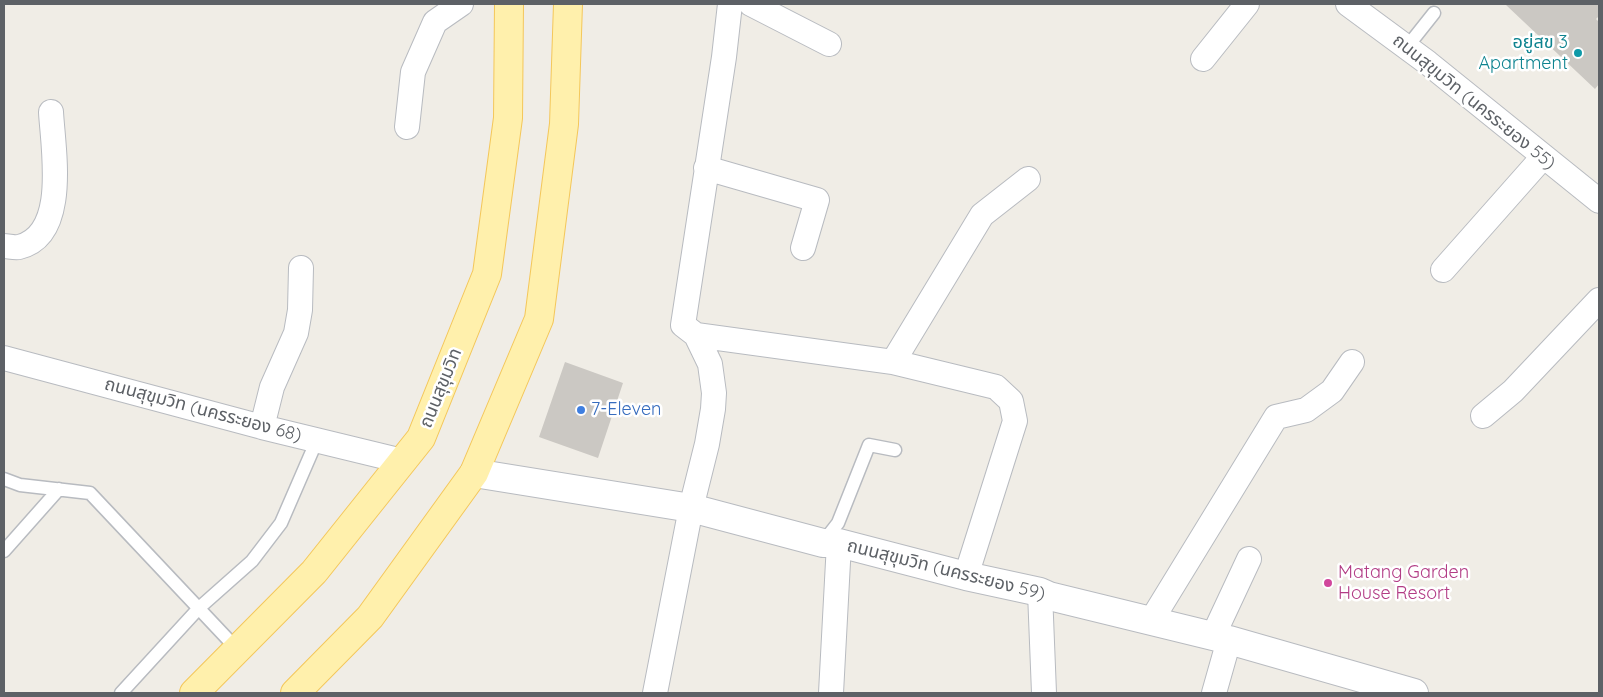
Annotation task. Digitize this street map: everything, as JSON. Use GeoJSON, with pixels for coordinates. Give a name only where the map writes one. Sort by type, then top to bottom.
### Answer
{"type":"FeatureCollection","features":[{"type":"Feature","properties":{"kind":"main road","name":"ถนนสุขุมวิท"},"geometry":{"type":"LineString","coordinates":[[194,693],[314,572],[421,438],[487,274],[508,118],[509,4]]}},
{"type":"Feature","properties":{"kind":"main road"},"geometry":{"type":"LineString","coordinates":[[295,693],[370,616],[474,473],[539,319],[564,124],[568,4]]}},
{"type":"Feature","properties":{"kind":"street"},"geometry":{"type":"LineString","coordinates":[[407,127],[413,72],[435,22],[460,4]]}},
{"type":"Feature","properties":{"kind":"street"},"geometry":{"type":"LineString","coordinates":[[655,693],[690,508],[707,444],[714,393],[710,364],[696,335],[682,324],[724,57],[730,4]]}},
{"type":"Feature","properties":{"kind":"street"},"geometry":{"type":"LineString","coordinates":[[751,4],[829,44]]}},
{"type":"Feature","properties":{"kind":"street"},"geometry":{"type":"LineString","coordinates":[[1203,59],[1246,4]]}},
{"type":"Feature","properties":{"kind":"street","name":"ถนนสุขุมวิท (นครระยอง 55)"},"geometry":{"type":"LineString","coordinates":[[1348,4],[1407,47],[1599,201]]}},
{"type":"Feature","properties":{"kind":"street"},"geometry":{"type":"LineString","coordinates":[[4,246],[18,247],[34,239],[45,227],[52,210],[55,190],[51,112]]}},
{"type":"Feature","properties":{"kind":"street"},"geometry":{"type":"LineString","coordinates":[[1443,270],[1543,157]]}},
{"type":"Feature","properties":{"kind":"street"},"geometry":{"type":"LineString","coordinates":[[706,168],[817,200],[803,248]]}},
{"type":"Feature","properties":{"kind":"street"},"geometry":{"type":"LineString","coordinates":[[893,362],[982,215],[1028,179]]}},
{"type":"Feature","properties":{"kind":"street"},"geometry":{"type":"LineString","coordinates":[[262,427],[272,387],[296,333],[300,310],[301,268]]}},
{"type":"Feature","properties":{"kind":"street"},"geometry":{"type":"LineString","coordinates":[[1483,416],[1513,391],[1599,300]]}},
{"type":"Feature","properties":{"kind":"street"},"geometry":{"type":"LineString","coordinates":[[696,335],[893,362],[996,387],[1011,401],[1014,421],[966,576]]}},
{"type":"Feature","properties":{"kind":"street","name":"ถนนสุขุมวิท (นครระยอง 68)"},"geometry":{"type":"LineString","coordinates":[[4,358],[262,427],[402,462]]}},
{"type":"Feature","properties":{"kind":"street"},"geometry":{"type":"LineString","coordinates":[[1151,621],[1276,418],[1306,410],[1332,391],[1352,362]]}},
{"type":"Feature","properties":{"kind":"street","name":"ถนนสุขุมวิท (นครระยอง 59)"},"geometry":{"type":"LineString","coordinates":[[474,473],[690,508],[966,576],[1040,592],[1048,596],[1221,638],[1414,693]]}},
{"type":"Feature","properties":{"kind":"street"},"geometry":{"type":"LineString","coordinates":[[831,543],[831,693]]}},
{"type":"Feature","properties":{"kind":"street"},"geometry":{"type":"LineString","coordinates":[[1214,693],[1221,638],[1249,559]]}},
{"type":"Feature","properties":{"kind":"street"},"geometry":{"type":"LineString","coordinates":[[1040,592],[1044,693]]}},
{"type":"Feature","properties":{"kind":"lane"},"geometry":{"type":"LineString","coordinates":[[1407,47],[1434,13]]}},
{"type":"Feature","properties":{"kind":"lane"},"geometry":{"type":"LineString","coordinates":[[121,693],[199,608],[252,561],[280,524],[317,440]]}},
{"type":"Feature","properties":{"kind":"lane"},"geometry":{"type":"LineString","coordinates":[[831,543],[869,445],[895,450]]}},
{"type":"Feature","properties":{"kind":"lane"},"geometry":{"type":"LineString","coordinates":[[4,479],[20,485],[90,493],[237,649]]}},
{"type":"Feature","properties":{"kind":"lane"},"geometry":{"type":"LineString","coordinates":[[4,551],[59,489]]}},
{"type":"Feature","properties":{"kind":"building","name":"อยู่สข 3 Apartment"},"geometry":{"type":"Polygon","coordinates":[[[1599,4],[1599,16],[1596,19],[1599,22],[1599,84],[1595,89],[1506,5],[1599,4]]]}},
{"type":"Feature","properties":{"kind":"building","name":"7-Eleven"},"geometry":{"type":"Polygon","coordinates":[[[565,362],[623,383],[598,458],[539,437],[565,362]]]}},
{"type":"Feature","properties":{"kind":"place","name":"อยู่สข 3 Apartment"},"geometry":{"type":"Point","coordinates":[1578,53]}},
{"type":"Feature","properties":{"kind":"place","name":"7-Eleven"},"geometry":{"type":"Point","coordinates":[581,410]}},
{"type":"Feature","properties":{"kind":"place","name":"Matang Garden House Resort"},"geometry":{"type":"Point","coordinates":[1328,583]}}]}
